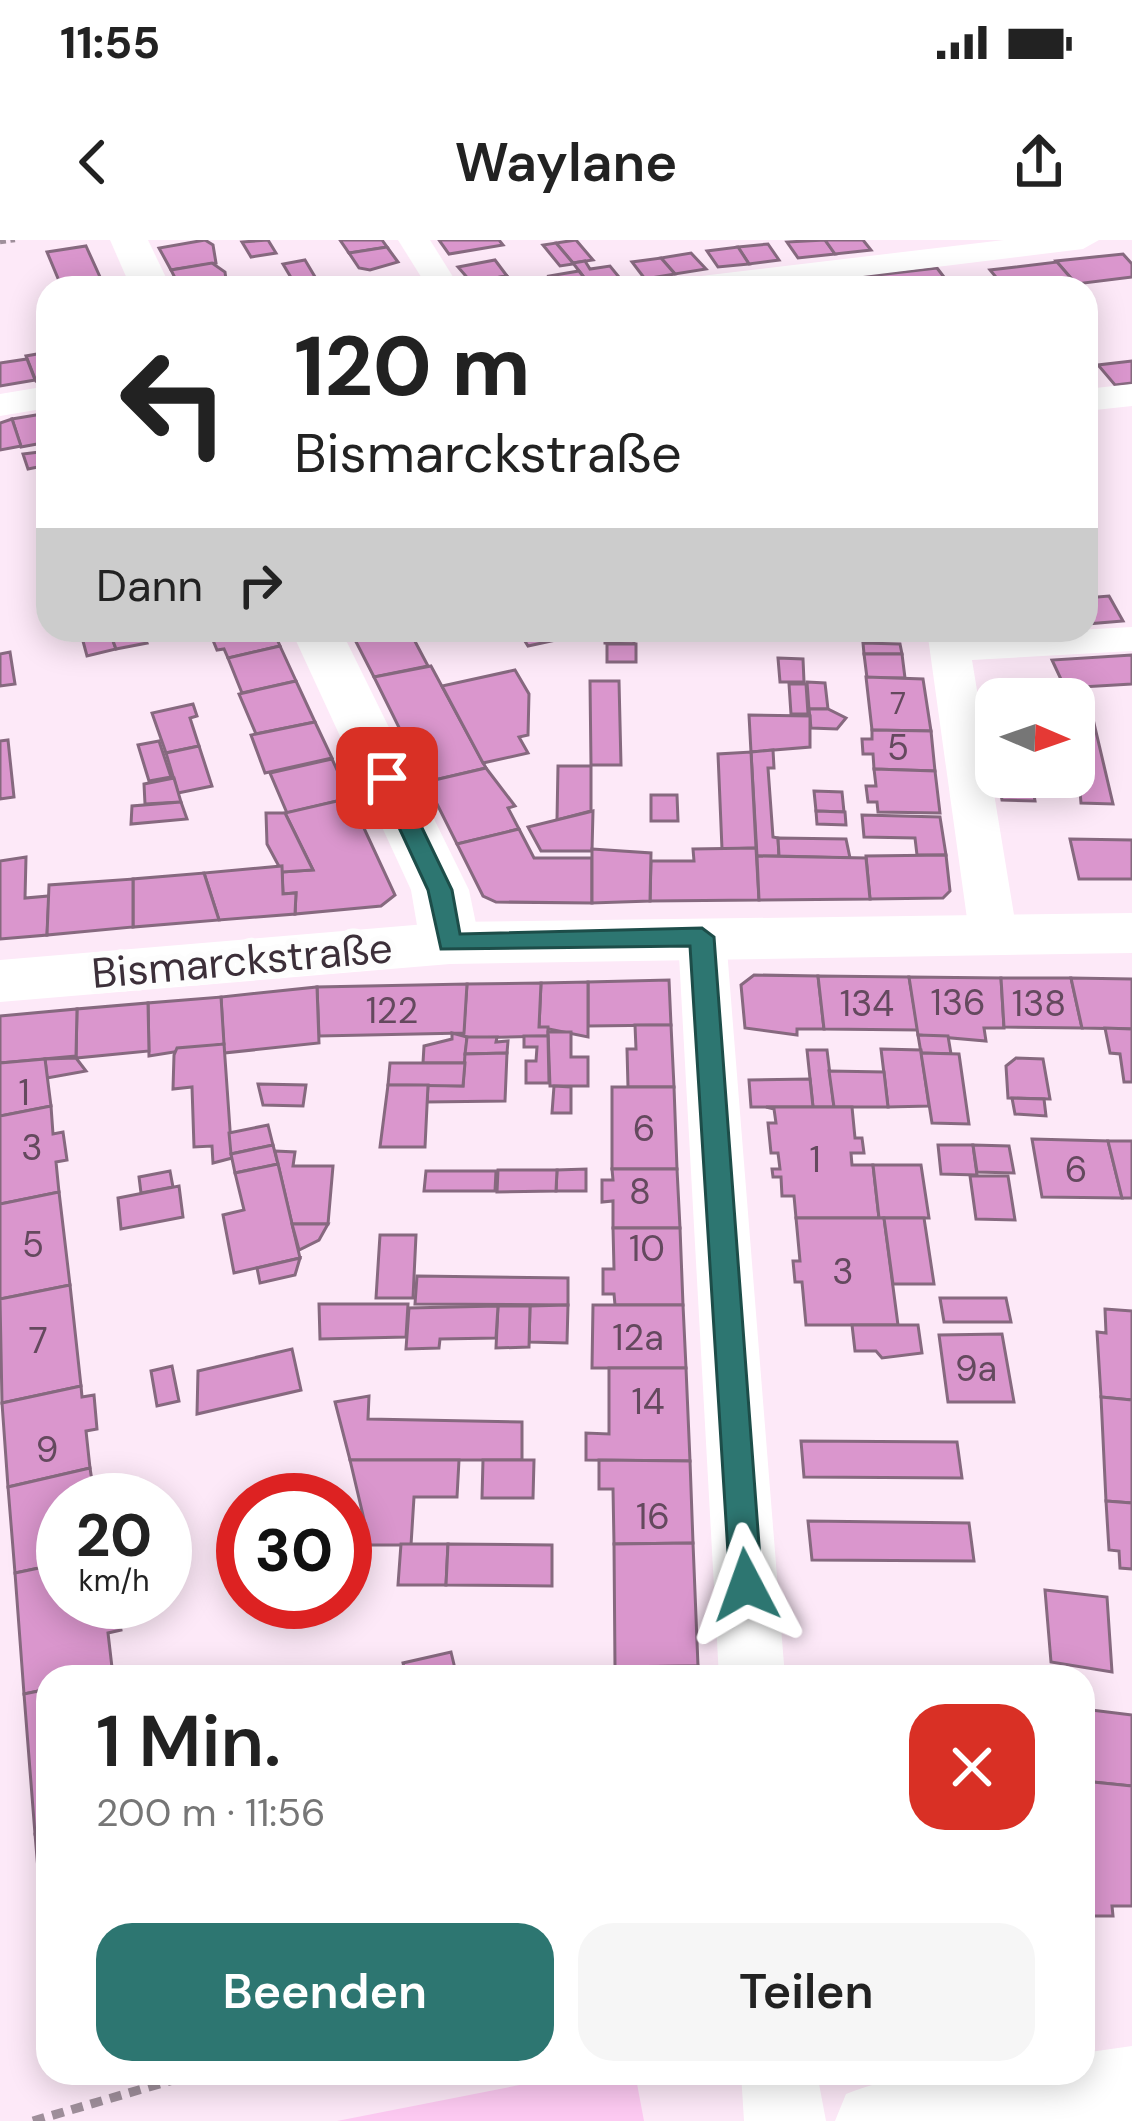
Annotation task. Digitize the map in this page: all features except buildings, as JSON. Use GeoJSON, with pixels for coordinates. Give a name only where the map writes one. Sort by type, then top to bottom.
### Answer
{"type":"FeatureCollection","features":[{"type":"Feature","properties":{"kind":"main road"},"geometry":{"type":"LineString","coordinates":[[129,240],[146,276]]}},
{"type":"Feature","properties":{"kind":"main road"},"geometry":{"type":"LineString","coordinates":[[322,642],[440,890],[449,943]]}},
{"type":"Feature","properties":{"kind":"main road","name":"Bismarckstraße"},"geometry":{"type":"LineString","coordinates":[[0,981],[449,943],[1132,933]]}},
{"type":"Feature","properties":{"kind":"street"},"geometry":{"type":"LineString","coordinates":[[414,240],[436,276]]}},
{"type":"Feature","properties":{"kind":"street"},"geometry":{"type":"LineString","coordinates":[[812,276],[1083,240]]}},
{"type":"Feature","properties":{"kind":"street"},"geometry":{"type":"LineString","coordinates":[[1098,398],[1132,394]]}},
{"type":"Feature","properties":{"kind":"street"},"geometry":{"type":"LineString","coordinates":[[0,405],[36,399]]}},
{"type":"Feature","properties":{"kind":"street"},"geometry":{"type":"LineString","coordinates":[[1098,639],[1132,639]]}},
{"type":"Feature","properties":{"kind":"street"},"geometry":{"type":"LineString","coordinates":[[948,642],[993,933]]}},
{"type":"Feature","properties":{"kind":"street"},"geometry":{"type":"LineString","coordinates":[[702,937],[751,1665]]}},
{"type":"Feature","properties":{"kind":"street"},"geometry":{"type":"LineString","coordinates":[[873,2121],[1132,2084]]}},
{"type":"Feature","properties":{"kind":"street"},"geometry":{"type":"LineString","coordinates":[[780,2085],[785,2121]]}},
{"type":"Feature","properties":{"kind":"path"},"geometry":{"type":"LineString","coordinates":[[0,242],[15,240]]}},
{"type":"Feature","properties":{"kind":"path"},"geometry":{"type":"LineString","coordinates":[[33,2121],[156,2085]]}},
{"type":"Feature","properties":{"kind":"shaded area"},"geometry":{"type":"Polygon","coordinates":[[[520,2085],[637,2085],[644,2121],[337,2121],[520,2085]]]}},
{"type":"Feature","properties":{"kind":"route"},"geometry":{"type":"LineString","coordinates":[[387,778],[440,890],[449,943],[702,937],[746,1585]]}}]}
